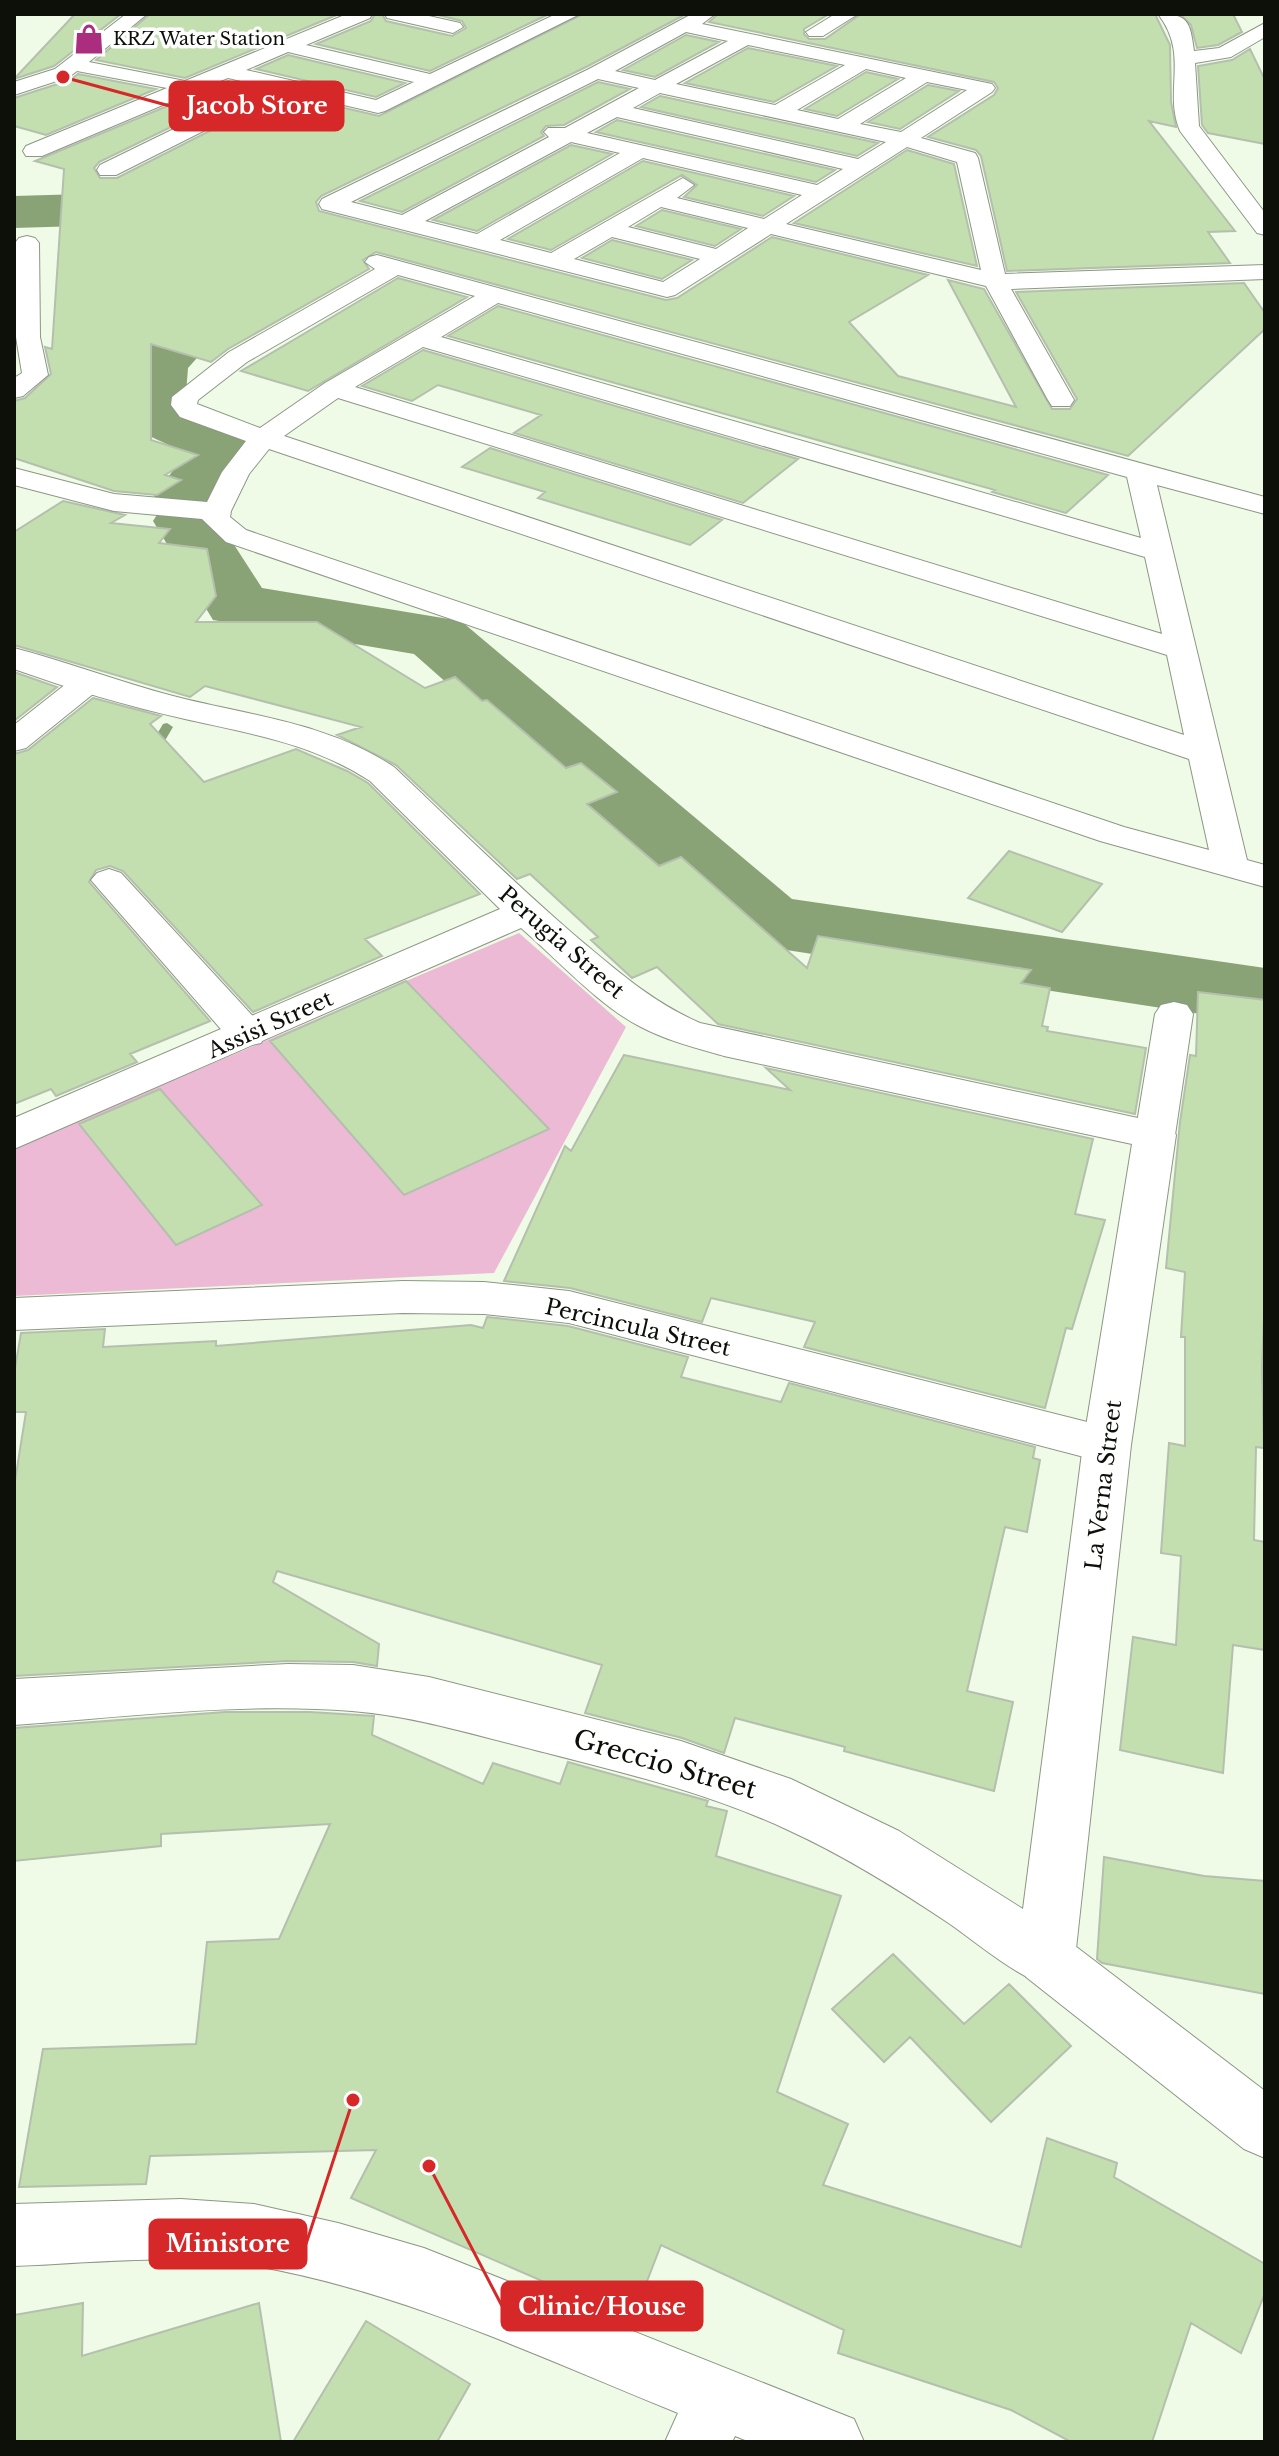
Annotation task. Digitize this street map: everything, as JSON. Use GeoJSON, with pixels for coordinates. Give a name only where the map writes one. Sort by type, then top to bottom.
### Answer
{"type":"FeatureCollection","features":[{"type":"Feature","properties":{"kind":"street"},"geometry":{"type":"LineString","coordinates":[[14,89],[48,79],[74,65],[138,14]]}},
{"type":"Feature","properties":{"kind":"street"},"geometry":{"type":"LineString","coordinates":[[34,151],[363,14]]}},
{"type":"Feature","properties":{"kind":"street"},"geometry":{"type":"LineString","coordinates":[[394,14],[453,27]]}},
{"type":"Feature","properties":{"kind":"street"},"geometry":{"type":"LineString","coordinates":[[225,71],[378,107],[571,14]]}},
{"type":"Feature","properties":{"kind":"street"},"geometry":{"type":"LineString","coordinates":[[684,26],[985,88],[667,290],[330,204],[596,73],[705,14]]}},
{"type":"Feature","properties":{"kind":"street"},"geometry":{"type":"LineString","coordinates":[[816,32],[849,14]]}},
{"type":"Feature","properties":{"kind":"street"},"geometry":{"type":"LineString","coordinates":[[1171,15],[1183,43],[1187,123],[1195,140],[1265,228]]}},
{"type":"Feature","properties":{"kind":"street"},"geometry":{"type":"LineString","coordinates":[[1184,58],[1224,53],[1265,29]]}},
{"type":"Feature","properties":{"kind":"street"},"geometry":{"type":"LineString","coordinates":[[405,223],[747,38]]}},
{"type":"Feature","properties":{"kind":"street"},"geometry":{"type":"LineString","coordinates":[[287,46],[434,81]]}},
{"type":"Feature","properties":{"kind":"street"},"geometry":{"type":"LineString","coordinates":[[780,64],[806,50]]}},
{"type":"Feature","properties":{"kind":"street"},"geometry":{"type":"LineString","coordinates":[[779,112],[865,62]]}},
{"type":"Feature","properties":{"kind":"street"},"geometry":{"type":"LineString","coordinates":[[74,65],[246,102],[108,170]]}},
{"type":"Feature","properties":{"kind":"street"},"geometry":{"type":"LineString","coordinates":[[596,73],[907,140],[967,158],[995,281],[1061,400]]}},
{"type":"Feature","properties":{"kind":"street"},"geometry":{"type":"LineString","coordinates":[[841,126],[926,74]]}},
{"type":"Feature","properties":{"kind":"street"},"geometry":{"type":"LineString","coordinates":[[717,99],[742,85]]}},
{"type":"Feature","properties":{"kind":"street"},"geometry":{"type":"LineString","coordinates":[[615,110],[865,167]]}},
{"type":"Feature","properties":{"kind":"street"},"geometry":{"type":"LineString","coordinates":[[500,119],[823,193]]}},
{"type":"Feature","properties":{"kind":"street"},"geometry":{"type":"LineString","coordinates":[[480,242],[640,151]]}},
{"type":"Feature","properties":{"kind":"street"},"geometry":{"type":"LineString","coordinates":[[554,261],[712,168]]}},
{"type":"Feature","properties":{"kind":"street"},"geometry":{"type":"LineString","coordinates":[[658,200],[995,281],[1265,272]]}},
{"type":"Feature","properties":{"kind":"street"},"geometry":{"type":"LineString","coordinates":[[609,229],[720,257]]}},
{"type":"Feature","properties":{"kind":"street"},"geometry":{"type":"LineString","coordinates":[[14,390],[35,375],[21,336],[27,243]]}},
{"type":"Feature","properties":{"kind":"street"},"geometry":{"type":"LineString","coordinates":[[1205,753],[263,438],[189,411],[184,405],[185,397],[238,357],[386,264],[1265,506]]}},
{"type":"Feature","properties":{"kind":"street"},"geometry":{"type":"LineString","coordinates":[[498,293],[334,389],[263,438],[236,472],[217,511],[216,520],[236,536],[1112,834],[1265,876]]}},
{"type":"Feature","properties":{"kind":"street"},"geometry":{"type":"LineString","coordinates":[[421,339],[1158,552]]}},
{"type":"Feature","properties":{"kind":"street"},"geometry":{"type":"LineString","coordinates":[[334,389],[1182,650]]}},
{"type":"Feature","properties":{"kind":"street"},"geometry":{"type":"LineString","coordinates":[[1140,472],[1231,868]]}},
{"type":"Feature","properties":{"kind":"street"},"geometry":{"type":"LineString","coordinates":[[14,476],[52,489],[136,508],[217,511]]}},
{"type":"Feature","properties":{"kind":"street"},"geometry":{"type":"LineString","coordinates":[[27,503],[52,489]]}},
{"type":"Feature","properties":{"kind":"street","name":"Perugia Street"},"geometry":{"type":"LineString","coordinates":[[14,658],[87,683],[300,734],[333,744],[363,759],[525,912],[619,993],[652,1017],[686,1032],[724,1043],[1155,1135]]}},
{"type":"Feature","properties":{"kind":"street"},"geometry":{"type":"LineString","coordinates":[[14,741],[87,683]]}},
{"type":"Feature","properties":{"kind":"street"},"geometry":{"type":"LineString","coordinates":[[109,880],[247,1034]]}},
{"type":"Feature","properties":{"kind":"street","name":"Assisi Street"},"geometry":{"type":"LineString","coordinates":[[14,1135],[525,912]]}},
{"type":"Feature","properties":{"kind":"street","name":"La Verna Street"},"geometry":{"type":"LineString","coordinates":[[1046,1958],[1107,1445],[1174,1014]]}},
{"type":"Feature","properties":{"kind":"street","name":"Percincula Street"},"geometry":{"type":"LineString","coordinates":[[14,1314],[403,1297],[484,1298],[569,1307],[1107,1445]]}},
{"type":"Feature","properties":{"kind":"street","name":"Greccio Street"},"geometry":{"type":"LineString","coordinates":[[14,1702],[328,1686],[390,1692],[685,1765],[771,1796],[852,1833],[937,1881],[1046,1958],[1265,2128]]}},
{"type":"Feature","properties":{"kind":"street"},"geometry":{"type":"LineString","coordinates":[[14,2235],[181,2230],[254,2235],[338,2254],[424,2279],[709,2420],[831,2442]]}},
{"type":"Feature","properties":{"kind":"shaded area"},"geometry":{"type":"Polygon","coordinates":[[[519,933],[626,1027],[494,1273],[14,1296],[14,1148],[519,933]]]}},
{"type":"Feature","properties":{"kind":"building"},"geometry":{"type":"Polygon","coordinates":[[[75,14],[121,14],[54,66],[14,79],[75,14]]]}},
{"type":"Feature","properties":{"kind":"building"},"geometry":{"type":"Polygon","coordinates":[[[150,14],[339,14],[185,78],[96,60],[150,14]]]}},
{"type":"Feature","properties":{"kind":"building"},"geometry":{"type":"Polygon","coordinates":[[[375,14],[382,14],[386,21],[452,36],[466,28],[462,21],[434,14],[549,14],[430,71],[316,44],[371,21],[375,14]]]}},
{"type":"Feature","properties":{"kind":"building"},"geometry":{"type":"Polygon","coordinates":[[[583,14],[686,14],[588,66],[321,196],[316,202],[319,211],[666,300],[677,298],[772,237],[928,275],[849,322],[898,376],[1016,407],[948,280],[984,289],[1052,409],[1070,409],[1077,399],[1016,292],[1244,283],[1265,313],[1265,329],[1128,456],[376,252],[363,260],[369,269],[228,349],[211,362],[151,344],[151,440],[198,455],[165,475],[181,480],[157,495],[114,491],[14,458],[14,401],[25,398],[51,374],[45,347],[52,349],[64,169],[35,161],[189,97],[218,104],[99,162],[94,168],[100,178],[117,178],[255,108],[259,102],[254,95],[217,85],[228,81],[379,116],[583,14]]]}},
{"type":"Feature","properties":{"kind":"building"},"geometry":{"type":"Polygon","coordinates":[[[718,14],[829,14],[804,29],[809,39],[825,39],[861,14],[1155,14],[1170,45],[1171,102],[1176,127],[1149,121],[1235,231],[1208,232],[1230,263],[1007,271],[981,156],[976,150],[928,137],[994,95],[998,88],[994,82],[709,22],[718,14]]]}},
{"type":"Feature","properties":{"kind":"building"},"geometry":{"type":"Polygon","coordinates":[[[1180,14],[1233,14],[1242,32],[1218,45],[1197,48],[1191,25],[1180,14]]]}},
{"type":"Feature","properties":{"kind":"building"},"geometry":{"type":"Polygon","coordinates":[[[686,35],[719,42],[655,77],[623,70],[686,35]]]}},
{"type":"Feature","properties":{"kind":"building"},"geometry":{"type":"Polygon","coordinates":[[[748,48],[837,66],[774,102],[685,83],[748,48]]]}},
{"type":"Feature","properties":{"kind":"building"},"geometry":{"type":"Polygon","coordinates":[[[1250,49],[1265,80],[1265,144],[1208,133],[1202,125],[1198,66],[1232,60],[1250,49]]]}},
{"type":"Feature","properties":{"kind":"building"},"geometry":{"type":"Polygon","coordinates":[[[288,55],[405,83],[376,97],[256,69],[288,55]]]}},
{"type":"Feature","properties":{"kind":"building"},"geometry":{"type":"Polygon","coordinates":[[[866,72],[898,79],[837,116],[805,109],[866,72]]]}},
{"type":"Feature","properties":{"kind":"building"},"geometry":{"type":"Polygon","coordinates":[[[78,74],[156,89],[46,135],[14,126],[14,98],[70,80],[78,74]]]}},
{"type":"Feature","properties":{"kind":"building"},"geometry":{"type":"Polygon","coordinates":[[[598,82],[630,89],[564,125],[546,126],[541,132],[544,136],[402,212],[360,201],[598,82]]]}},
{"type":"Feature","properties":{"kind":"building"},"geometry":{"type":"Polygon","coordinates":[[[928,85],[959,91],[900,129],[868,122],[928,85]]]}},
{"type":"Feature","properties":{"kind":"building"},"geometry":{"type":"Polygon","coordinates":[[[660,96],[878,143],[857,156],[641,107],[660,96]]]}},
{"type":"Feature","properties":{"kind":"building"},"geometry":{"type":"Polygon","coordinates":[[[617,120],[835,170],[816,182],[596,132],[617,120]]]}},
{"type":"Feature","properties":{"kind":"building"},"geometry":{"type":"Polygon","coordinates":[[[571,145],[612,154],[477,231],[433,220],[571,145]]]}},
{"type":"Feature","properties":{"kind":"building"},"geometry":{"type":"Polygon","coordinates":[[[907,150],[954,164],[977,266],[794,223],[907,150]]]}},
{"type":"Feature","properties":{"kind":"building"},"geometry":{"type":"Polygon","coordinates":[[[643,161],[794,196],[763,216],[684,197],[697,185],[682,175],[551,250],[508,239],[643,161]]]}},
{"type":"Feature","properties":{"kind":"building"},"geometry":{"type":"Polygon","coordinates":[[[662,210],[741,229],[715,246],[636,226],[662,210]]]}},
{"type":"Feature","properties":{"kind":"building"},"geometry":{"type":"Polygon","coordinates":[[[612,240],[692,260],[662,279],[582,258],[612,240]]]}},
{"type":"Feature","properties":{"kind":"building"},"geometry":{"type":"Polygon","coordinates":[[[398,278],[467,297],[308,391],[241,371],[398,278]]]}},
{"type":"Feature","properties":{"kind":"building"},"geometry":{"type":"Polygon","coordinates":[[[498,306],[1108,475],[1066,513],[992,492],[995,490],[448,336],[498,306]]]}},
{"type":"Feature","properties":{"kind":"building"},"geometry":{"type":"Polygon","coordinates":[[[423,350],[798,459],[743,503],[514,433],[541,415],[438,385],[412,401],[362,386],[423,350]]]}},
{"type":"Feature","properties":{"kind":"building"},"geometry":{"type":"Polygon","coordinates":[[[490,448],[722,520],[690,545],[538,498],[545,492],[462,467],[490,448]]]}},
{"type":"Feature","properties":{"kind":"building"},"geometry":{"type":"Polygon","coordinates":[[[63,501],[125,515],[111,523],[170,529],[159,543],[207,549],[216,596],[196,622],[317,622],[425,688],[455,677],[482,701],[487,700],[566,768],[581,763],[617,792],[587,804],[659,866],[681,857],[807,968],[818,936],[1031,970],[1021,983],[1050,988],[1042,1026],[1048,1027],[1047,1031],[1146,1048],[1135,1114],[718,1024],[657,967],[632,978],[591,940],[598,937],[530,874],[517,879],[396,765],[337,735],[361,727],[205,686],[190,697],[14,645],[14,532],[63,501]]]}},
{"type":"Feature","properties":{"kind":"building"},"geometry":{"type":"Polygon","coordinates":[[[14,672],[57,687],[14,721],[14,672]]]}},
{"type":"Feature","properties":{"kind":"building"},"geometry":{"type":"Polygon","coordinates":[[[93,698],[161,716],[150,724],[204,782],[296,749],[347,771],[368,783],[480,894],[365,939],[382,956],[253,1012],[123,871],[110,866],[96,870],[89,882],[210,1021],[130,1054],[137,1062],[56,1096],[51,1089],[14,1104],[14,754],[28,750],[93,698]]]}},
{"type":"Feature","properties":{"kind":"building"},"geometry":{"type":"Polygon","coordinates":[[[1009,851],[1102,884],[1062,932],[968,898],[1009,851]]]}},
{"type":"Feature","properties":{"kind":"building"},"geometry":{"type":"Polygon","coordinates":[[[406,981],[549,1129],[404,1195],[270,1041],[406,981]]]}},
{"type":"Feature","properties":{"kind":"building"},"geometry":{"type":"Polygon","coordinates":[[[1198,992],[1265,1000],[1264,1448],[1256,1447],[1254,1540],[1265,1542],[1265,1650],[1233,1645],[1223,1773],[1120,1750],[1133,1637],[1176,1645],[1181,1556],[1161,1553],[1169,1443],[1185,1446],[1185,1337],[1181,1337],[1185,1272],[1166,1268],[1180,1122],[1190,1055],[1196,1056],[1198,992]]]}},
{"type":"Feature","properties":{"kind":"building"},"geometry":{"type":"Polygon","coordinates":[[[624,1055],[790,1090],[766,1068],[1093,1139],[1075,1214],[1105,1220],[1072,1329],[1066,1328],[1045,1408],[804,1347],[815,1322],[711,1298],[702,1322],[570,1288],[504,1281],[565,1146],[571,1151],[624,1055]]]}},
{"type":"Feature","properties":{"kind":"building"},"geometry":{"type":"Polygon","coordinates":[[[160,1089],[262,1205],[176,1245],[79,1124],[160,1089]]]}},
{"type":"Feature","properties":{"kind":"building"},"geometry":{"type":"Polygon","coordinates":[[[487,1317],[568,1326],[688,1357],[681,1377],[781,1402],[789,1383],[1035,1447],[1033,1458],[1040,1460],[1027,1532],[1005,1527],[967,1691],[1013,1702],[994,1791],[735,1718],[724,1753],[682,1738],[585,1713],[602,1665],[277,1571],[273,1582],[379,1644],[377,1666],[353,1662],[288,1661],[14,1676],[14,1487],[26,1412],[14,1412],[14,1374],[21,1333],[105,1329],[103,1347],[216,1341],[216,1346],[471,1325],[483,1328],[487,1317]]]}},
{"type":"Feature","properties":{"kind":"building"},"geometry":{"type":"Polygon","coordinates":[[[225,1712],[374,1716],[372,1735],[483,1784],[493,1763],[560,1784],[568,1762],[708,1801],[706,1806],[727,1811],[716,1856],[841,1896],[777,2092],[848,2124],[823,2185],[1021,2247],[1047,2138],[1117,2163],[1114,2177],[1265,2264],[1265,2293],[1241,2353],[1191,2323],[1152,2442],[1071,2442],[1011,2410],[838,2353],[844,2330],[661,2245],[632,2320],[351,2198],[376,2150],[150,2156],[146,2184],[19,2187],[43,2049],[196,2044],[207,1942],[279,1939],[330,1824],[161,1834],[161,1846],[14,1861],[14,1728],[225,1712]]]}},
{"type":"Feature","properties":{"kind":"building"},"geometry":{"type":"Polygon","coordinates":[[[1104,1857],[1204,1876],[1265,1881],[1265,1994],[1102,1963],[1097,1959],[1104,1857]]]}},
{"type":"Feature","properties":{"kind":"building"},"geometry":{"type":"Polygon","coordinates":[[[893,1954],[964,2024],[1009,1984],[1071,2046],[991,2122],[910,2037],[884,2062],[832,2009],[893,1954]]]}},
{"type":"Feature","properties":{"kind":"building"},"geometry":{"type":"Polygon","coordinates":[[[83,2303],[82,2356],[259,2303],[281,2442],[14,2442],[14,2315],[83,2303]]]}},
{"type":"Feature","properties":{"kind":"building"},"geometry":{"type":"Polygon","coordinates":[[[366,2321],[470,2384],[437,2442],[293,2442],[366,2321]]]}},
{"type":"Feature","properties":{"kind":"waterway"},"geometry":{"type":"LineString","coordinates":[[14,212],[153,208],[187,220],[192,240],[184,289],[184,340],[159,364],[154,415],[224,447],[187,496]]}},
{"type":"Feature","properties":{"kind":"waterway"},"geometry":{"type":"LineString","coordinates":[[186,521],[238,605],[436,636],[767,921],[1265,996]]}},
{"type":"Feature","properties":{"kind":"waterway"},"geometry":{"type":"LineString","coordinates":[[218,641],[238,605]]}},
{"type":"Feature","properties":{"kind":"waterway"},"geometry":{"type":"LineString","coordinates":[[151,754],[167,727]]}},
{"type":"Feature","properties":{"kind":"place","name":"KRZ Water Station"},"geometry":{"type":"Point","coordinates":[89,39]}},
{"type":"Feature","properties":{"kind":"place","name":"Jacob Store"},"geometry":{"type":"Point","coordinates":[63,77]}},
{"type":"Feature","properties":{"kind":"place","name":"Ministore"},"geometry":{"type":"Point","coordinates":[353,2100]}},
{"type":"Feature","properties":{"kind":"place","name":"Clinic/House"},"geometry":{"type":"Point","coordinates":[429,2166]}}]}
